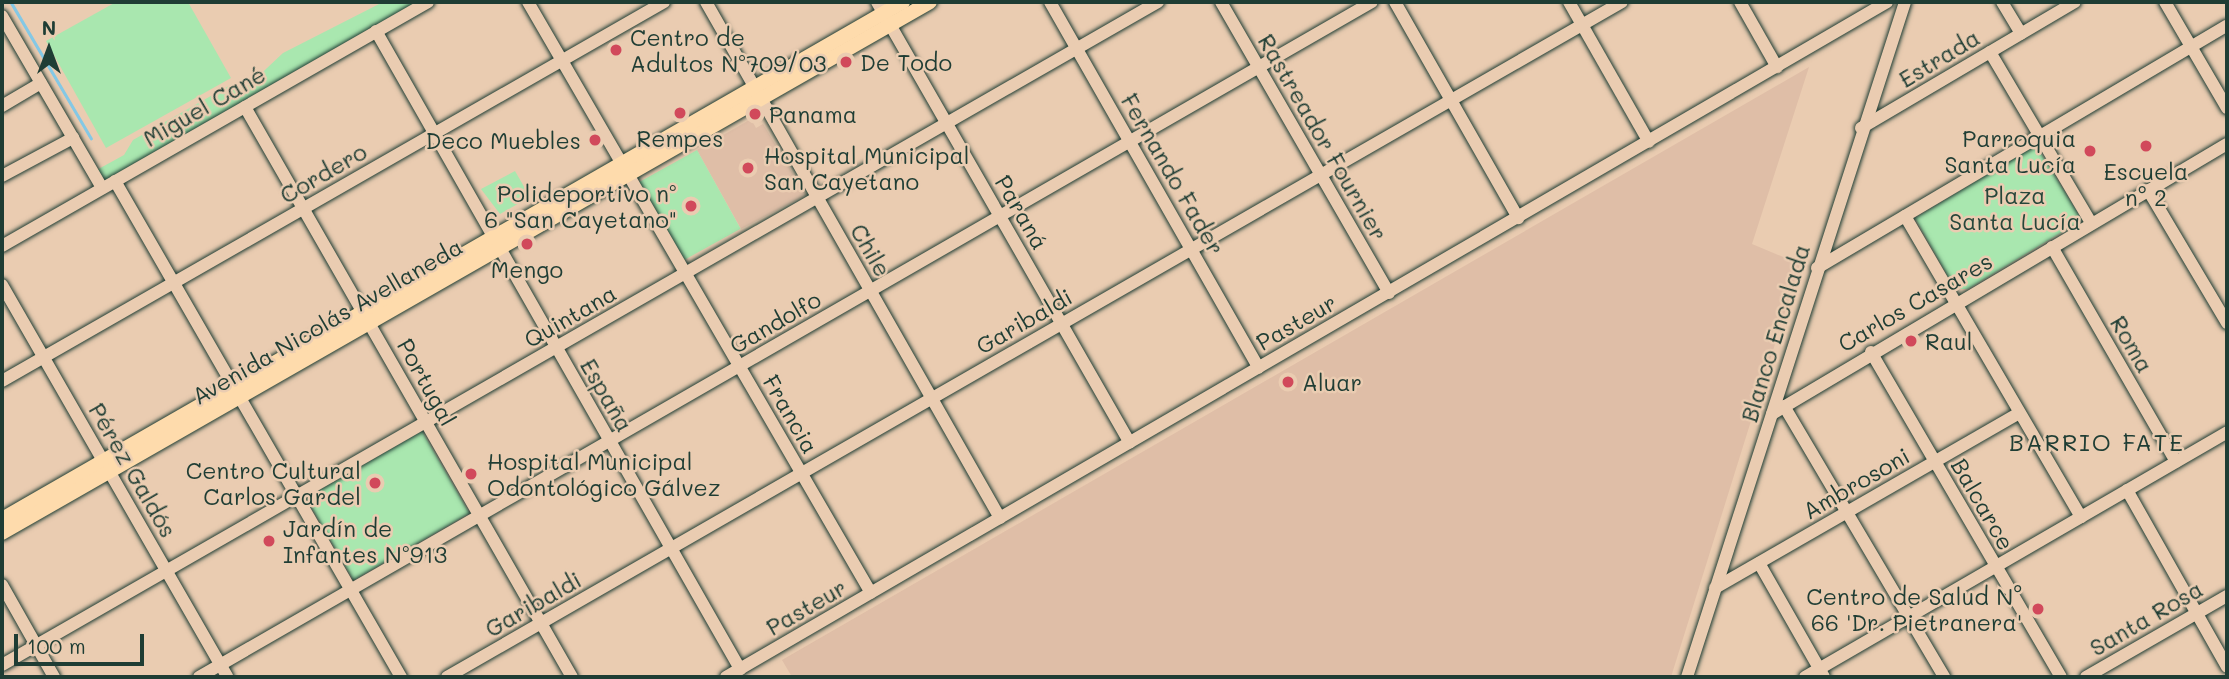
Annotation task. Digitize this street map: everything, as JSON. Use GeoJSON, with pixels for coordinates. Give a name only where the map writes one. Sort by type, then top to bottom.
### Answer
{"type":"FeatureCollection","features":[{"type":"Feature","properties":{"kind":"main road","name":"Avenida Nicolás Avellaneda"},"geometry":{"type":"LineString","coordinates":[[2,533],[107,466],[758,93],[903,2]]}},
{"type":"Feature","properties":{"kind":"main road","name":"Avenida Nicolás Avellaneda"},"geometry":{"type":"LineString","coordinates":[[883,13],[930,2]]}},
{"type":"Feature","properties":{"kind":"main road","name":"Avenida Nicolás Avellaneda"},"geometry":{"type":"LineString","coordinates":[[2,519],[107,466]]}},
{"type":"Feature","properties":{"kind":"street","name":"Miguel Cané"},"geometry":{"type":"LineString","coordinates":[[2,246],[428,2]]}},
{"type":"Feature","properties":{"kind":"street","name":"Francia"},"geometry":{"type":"LineString","coordinates":[[528,2],[871,593]]}},
{"type":"Feature","properties":{"kind":"street","name":"Cordero"},"geometry":{"type":"LineString","coordinates":[[2,381],[664,2]]}},
{"type":"Feature","properties":{"kind":"street","name":"Chile"},"geometry":{"type":"LineString","coordinates":[[706,2],[1000,518]]}},
{"type":"Feature","properties":{"kind":"street","name":"Fernando Fader"},"geometry":{"type":"LineString","coordinates":[[1050,2],[1259,368]]}},
{"type":"Feature","properties":{"kind":"street","name":"Quintana"},"geometry":{"type":"LineString","coordinates":[[2,665],[1158,2]]}},
{"type":"Feature","properties":{"kind":"street","name":"Rastreador Fournier"},"geometry":{"type":"LineString","coordinates":[[1222,2],[1388,293]]}},
{"type":"Feature","properties":{"kind":"street","name":"Gandolfo"},"geometry":{"type":"LineString","coordinates":[[199,677],[1372,2]]}},
{"type":"Feature","properties":{"kind":"street"},"geometry":{"type":"LineString","coordinates":[[1395,2],[1518,218]]}},
{"type":"Feature","properties":{"kind":"street"},"geometry":{"type":"LineString","coordinates":[[1569,2],[1649,142]]}},
{"type":"Feature","properties":{"kind":"street","name":"Garibaldi"},"geometry":{"type":"LineString","coordinates":[[447,677],[1622,2]]}},
{"type":"Feature","properties":{"kind":"street"},"geometry":{"type":"LineString","coordinates":[[1740,2],[1777,67]]}},
{"type":"Feature","properties":{"kind":"street","name":"Pasteur"},"geometry":{"type":"LineString","coordinates":[[726,677],[1887,2]]}},
{"type":"Feature","properties":{"kind":"street","name":"Blanco Encalada"},"geometry":{"type":"LineString","coordinates":[[1687,677],[1861,128],[1905,2]]}},
{"type":"Feature","properties":{"kind":"street"},"geometry":{"type":"LineString","coordinates":[[2002,2],[2021,34]]}},
{"type":"Feature","properties":{"kind":"street","name":"Estrada"},"geometry":{"type":"LineString","coordinates":[[1861,128],[2075,2]]}},
{"type":"Feature","properties":{"kind":"street"},"geometry":{"type":"LineString","coordinates":[[2165,2],[2227,108]]}},
{"type":"Feature","properties":{"kind":"street","name":"Paraná"},"geometry":{"type":"LineString","coordinates":[[883,13],[1130,443]]}},
{"type":"Feature","properties":{"kind":"street"},"geometry":{"type":"LineString","coordinates":[[4,25],[102,188]]}},
{"type":"Feature","properties":{"kind":"street"},"geometry":{"type":"LineString","coordinates":[[1817,268],[2227,26]]}},
{"type":"Feature","properties":{"kind":"street","name":"España"},"geometry":{"type":"LineString","coordinates":[[376,31],[740,669]]}},
{"type":"Feature","properties":{"kind":"street"},"geometry":{"type":"LineString","coordinates":[[1990,52],[2091,223]]}},
{"type":"Feature","properties":{"kind":"street"},"geometry":{"type":"LineString","coordinates":[[2,106],[41,83]]}},
{"type":"Feature","properties":{"kind":"street","name":"Portugal"},"geometry":{"type":"LineString","coordinates":[[245,107],[572,677]]}},
{"type":"Feature","properties":{"kind":"street"},"geometry":{"type":"LineString","coordinates":[[2,176],[73,138]]}},
{"type":"Feature","properties":{"kind":"street","name":"Carlos Casares"},"geometry":{"type":"LineString","coordinates":[[1772,414],[1871,352],[2227,144]]}},
{"type":"Feature","properties":{"kind":"street"},"geometry":{"type":"LineString","coordinates":[[115,181],[401,677]]}},
{"type":"Feature","properties":{"kind":"street"},"geometry":{"type":"LineString","coordinates":[[2148,190],[2227,323]]}},
{"type":"Feature","properties":{"kind":"street"},"geometry":{"type":"LineString","coordinates":[[1905,216],[2081,517]]}},
{"type":"Feature","properties":{"kind":"street","name":"Roma"},"geometry":{"type":"LineString","coordinates":[[2052,247],[2176,462]]}},
{"type":"Feature","properties":{"kind":"street","name":"Pérez Galdós"},"geometry":{"type":"LineString","coordinates":[[2,285],[228,677]]}},
{"type":"Feature","properties":{"kind":"street","name":"Balcarce"},"geometry":{"type":"LineString","coordinates":[[1871,352],[2061,677]]}},
{"type":"Feature","properties":{"kind":"street"},"geometry":{"type":"LineString","coordinates":[[1784,406],[1944,677]]}},
{"type":"Feature","properties":{"kind":"street","name":"Ambrosoni"},"geometry":{"type":"LineString","coordinates":[[1714,588],[2018,413]]}},
{"type":"Feature","properties":{"kind":"street"},"geometry":{"type":"LineString","coordinates":[[1805,677],[1822,673],[1909,617],[2227,432]]}},
{"type":"Feature","properties":{"kind":"street"},"geometry":{"type":"LineString","coordinates":[[2127,490],[2227,667]]}},
{"type":"Feature","properties":{"kind":"street"},"geometry":{"type":"LineString","coordinates":[[1759,563],[1822,673]]}},
{"type":"Feature","properties":{"kind":"street"},"geometry":{"type":"LineString","coordinates":[[2,585],[54,677]]}},
{"type":"Feature","properties":{"kind":"street","name":"Santa Rosa"},"geometry":{"type":"LineString","coordinates":[[2086,677],[2227,596]]}},
{"type":"Feature","properties":{"kind":"shaded area"},"geometry":{"type":"Polygon","coordinates":[[[1809,67],[1752,244],[1800,264],[1671,677],[792,677],[782,660],[1809,67]]]}},
{"type":"Feature","properties":{"kind":"shaded area","name":"Hospital Municipal San Cayetano"},"geometry":{"type":"Polygon","coordinates":[[[751,119],[756,128],[763,124],[806,195],[741,229],[697,150],[751,119]]]}},
{"type":"Feature","properties":{"kind":"green space"},"geometry":{"type":"Polygon","coordinates":[[[116,2],[188,2],[231,78],[106,148],[46,41],[116,2]]]}},
{"type":"Feature","properties":{"kind":"green space"},"geometry":{"type":"Polygon","coordinates":[[[383,2],[427,2],[102,188],[93,172],[124,155],[133,140],[232,84],[249,85],[283,53],[383,2]]]}},
{"type":"Feature","properties":{"kind":"green space","name":"Plaza Santa Lucía"},"geometry":{"type":"Polygon","coordinates":[[[2036,145],[2082,220],[1968,289],[1955,289],[1915,218],[2036,145]]]}},
{"type":"Feature","properties":{"kind":"green space","name":"Polideportivo nº 6 \"San Cayetano\""},"geometry":{"type":"Polygon","coordinates":[[[697,150],[741,229],[682,261],[638,182],[697,150]]]}},
{"type":"Feature","properties":{"kind":"green space"},"geometry":{"type":"Polygon","coordinates":[[[515,171],[530,197],[500,214],[481,189],[515,171]]]}},
{"type":"Feature","properties":{"kind":"green space"},"geometry":{"type":"Polygon","coordinates":[[[422,431],[470,513],[353,580],[306,498],[422,431]]]}},
{"type":"Feature","properties":{"kind":"waterway"},"geometry":{"type":"LineString","coordinates":[[11,2],[91,138]]}},
{"type":"Feature","properties":{"kind":"place","name":"Centro de Adultos Nº709/03"},"geometry":{"type":"Point","coordinates":[616,50]}},
{"type":"Feature","properties":{"kind":"place","name":"De Todo"},"geometry":{"type":"Point","coordinates":[846,62]}},
{"type":"Feature","properties":{"kind":"place","name":"Rempes"},"geometry":{"type":"Point","coordinates":[680,113]}},
{"type":"Feature","properties":{"kind":"place","name":"Panama"},"geometry":{"type":"Point","coordinates":[755,114]}},
{"type":"Feature","properties":{"kind":"place","name":"Deco Muebles"},"geometry":{"type":"Point","coordinates":[595,140]}},
{"type":"Feature","properties":{"kind":"place","name":"Escuela n° 2"},"geometry":{"type":"Point","coordinates":[2146,146]}},
{"type":"Feature","properties":{"kind":"place","name":"Parroquia Santa Lucía"},"geometry":{"type":"Point","coordinates":[2090,151]}},
{"type":"Feature","properties":{"kind":"place","name":"Hospital Municipal San Cayetano"},"geometry":{"type":"Point","coordinates":[748,168]}},
{"type":"Feature","properties":{"kind":"place","name":"Polideportivo nº 6 \"San Cayetano\""},"geometry":{"type":"Point","coordinates":[691,206]}},
{"type":"Feature","properties":{"kind":"place","name":"Mengo"},"geometry":{"type":"Point","coordinates":[527,244]}},
{"type":"Feature","properties":{"kind":"place","name":"Raul"},"geometry":{"type":"Point","coordinates":[1911,341]}},
{"type":"Feature","properties":{"kind":"place","name":"Aluar"},"geometry":{"type":"Point","coordinates":[1288,382]}},
{"type":"Feature","properties":{"kind":"place","name":"Hospital Municipal Odontológico Gálvez"},"geometry":{"type":"Point","coordinates":[471,474]}},
{"type":"Feature","properties":{"kind":"place","name":"Centro Cultural Carlos Gardel"},"geometry":{"type":"Point","coordinates":[375,483]}},
{"type":"Feature","properties":{"kind":"place","name":"Jardín de Infantes Nº913"},"geometry":{"type":"Point","coordinates":[269,541]}},
{"type":"Feature","properties":{"kind":"place","name":"Centro de Salud N° 66 'Dr. Pietranera'"},"geometry":{"type":"Point","coordinates":[2038,609]}},
{"type":"Feature","properties":{"kind":"district","name":"BARRIO FATE"},"geometry":{"type":"Point","coordinates":[2097,442]}}]}
